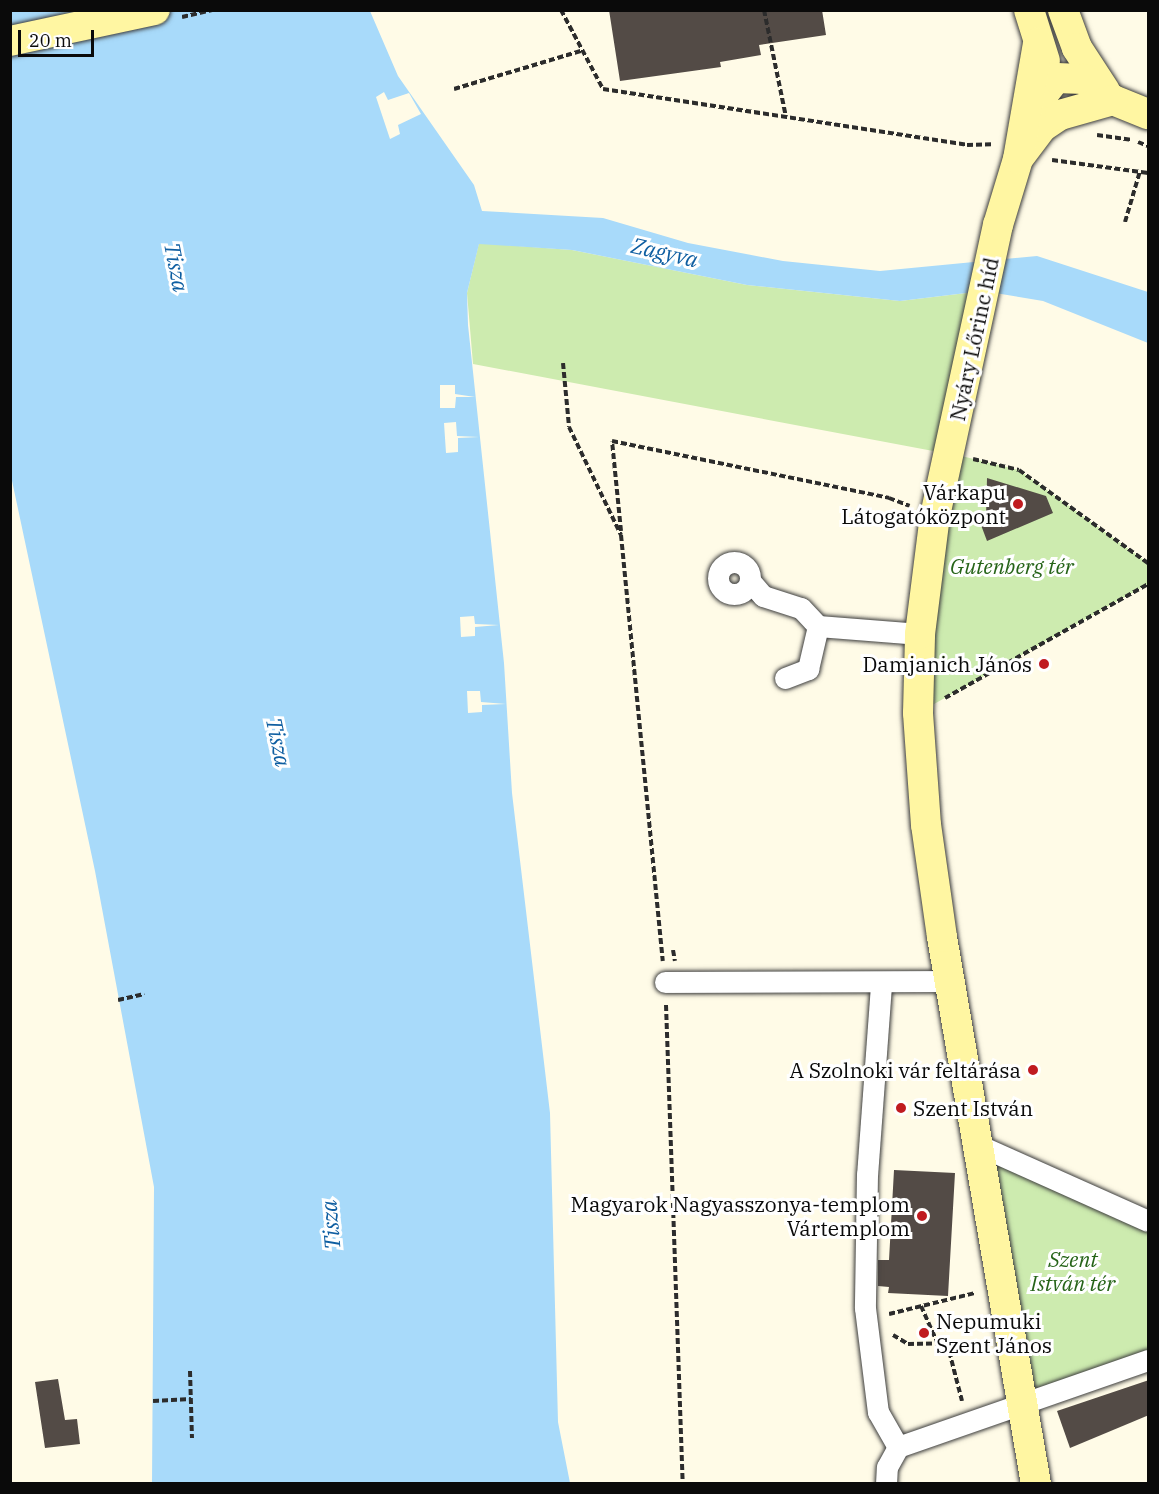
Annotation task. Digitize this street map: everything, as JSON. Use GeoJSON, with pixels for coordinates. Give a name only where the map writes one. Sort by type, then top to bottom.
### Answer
{"type":"FeatureCollection","features":[{"type":"Feature","properties":{"kind":"main road"},"geometry":{"type":"LineString","coordinates":[[10,40],[155,10]]}},
{"type":"Feature","properties":{"kind":"main road"},"geometry":{"type":"LineString","coordinates":[[1029,10],[1046,60],[1070,92],[1113,100],[1149,114]]}},
{"type":"Feature","properties":{"kind":"main road"},"geometry":{"type":"LineString","coordinates":[[1008,152],[1026,118],[1046,60],[1053,10]]}},
{"type":"Feature","properties":{"kind":"main road"},"geometry":{"type":"LineString","coordinates":[[1063,10],[1090,72],[1113,100]]}},
{"type":"Feature","properties":{"kind":"main road"},"geometry":{"type":"LineString","coordinates":[[1008,152],[1060,115],[1113,100]]}},
{"type":"Feature","properties":{"kind":"main road","name":"Nyáry Lőrinc híd"},"geometry":{"type":"LineString","coordinates":[[949,454],[998,225],[1008,152]]}},
{"type":"Feature","properties":{"kind":"main road"},"geometry":{"type":"LineString","coordinates":[[949,454],[927,569],[920,634],[918,713],[926,825],[948,981],[1019,1404],[1036,1484]]}},
{"type":"Feature","properties":{"kind":"street"},"geometry":{"type":"LineString","coordinates":[[750,581],[763,596],[801,608],[818,626],[920,634]]}},
{"type":"Feature","properties":{"kind":"street"},"geometry":{"type":"LineString","coordinates":[[785,678],[808,669],[818,626]]}},
{"type":"Feature","properties":{"kind":"street"},"geometry":{"type":"LineString","coordinates":[[665,982],[881,985],[948,981]]}},
{"type":"Feature","properties":{"kind":"street"},"geometry":{"type":"LineString","coordinates":[[881,985],[867,1173],[865,1308],[878,1412],[898,1447]]}},
{"type":"Feature","properties":{"kind":"street"},"geometry":{"type":"LineString","coordinates":[[976,1144],[1149,1221]]}},
{"type":"Feature","properties":{"kind":"street"},"geometry":{"type":"LineString","coordinates":[[886,1484],[887,1467],[898,1447],[1149,1360]]}},
{"type":"Feature","properties":{"kind":"path"},"geometry":{"type":"LineString","coordinates":[[561,10],[603,89],[1008,152]]}},
{"type":"Feature","properties":{"kind":"path"},"geometry":{"type":"LineString","coordinates":[[764,10],[786,117]]}},
{"type":"Feature","properties":{"kind":"path"},"geometry":{"type":"LineString","coordinates":[[454,89],[581,51]]}},
{"type":"Feature","properties":{"kind":"path"},"geometry":{"type":"LineString","coordinates":[[1089,134],[1149,146]]}},
{"type":"Feature","properties":{"kind":"path"},"geometry":{"type":"LineString","coordinates":[[1050,160],[1149,173]]}},
{"type":"Feature","properties":{"kind":"path"},"geometry":{"type":"LineString","coordinates":[[1125,222],[1140,171]]}},
{"type":"Feature","properties":{"kind":"path"},"geometry":{"type":"LineString","coordinates":[[563,363],[568,427],[621,535]]}},
{"type":"Feature","properties":{"kind":"path"},"geometry":{"type":"LineString","coordinates":[[683,1484],[665,982],[612,441],[889,498]]}},
{"type":"Feature","properties":{"kind":"path"},"geometry":{"type":"LineString","coordinates":[[949,454],[1019,470],[1149,563]]}},
{"type":"Feature","properties":{"kind":"path"},"geometry":{"type":"LineString","coordinates":[[918,713],[1149,584]]}},
{"type":"Feature","properties":{"kind":"path"},"geometry":{"type":"LineString","coordinates":[[118,1000],[144,994]]}},
{"type":"Feature","properties":{"kind":"path"},"geometry":{"type":"LineString","coordinates":[[890,1322],[885,1315],[1000,1287]]}},
{"type":"Feature","properties":{"kind":"path"},"geometry":{"type":"LineString","coordinates":[[921,1306],[937,1342]]}},
{"type":"Feature","properties":{"kind":"path"},"geometry":{"type":"LineString","coordinates":[[891,1331],[908,1344],[937,1342],[949,1346],[967,1422]]}},
{"type":"Feature","properties":{"kind":"path"},"geometry":{"type":"LineString","coordinates":[[190,1371],[192,1438]]}},
{"type":"Feature","properties":{"kind":"path"},"geometry":{"type":"LineString","coordinates":[[153,1401],[192,1399]]}},
{"type":"Feature","properties":{"kind":"green space","name":"Gutenberg tér"},"geometry":{"type":"Polygon","coordinates":[[[479,243],[572,250],[747,285],[900,301],[983,291],[949,453],[1019,470],[1148,563],[1148,584],[918,713],[949,454],[473,364],[467,293],[479,243]]]}},
{"type":"Feature","properties":{"kind":"green space","name":"Szent István tér"},"geometry":{"type":"Polygon","coordinates":[[[976,1144],[1148,1221],[1148,1360],[1019,1404],[976,1144]]]}},
{"type":"Feature","properties":{"kind":"water"},"geometry":{"type":"Polygon","coordinates":[[[10,11],[370,11],[398,76],[474,185],[482,211],[603,218],[688,243],[783,261],[880,271],[1037,256],[1148,292],[1148,343],[1043,301],[983,291],[900,301],[747,285],[572,250],[479,244],[467,293],[468,325],[504,663],[512,793],[550,1113],[558,1422],[570,1483],[152,1483],[154,1187],[95,871],[11,476],[10,11]]]}},
{"type":"Feature","properties":{"kind":"pier"},"geometry":{"type":"Polygon","coordinates":[[[384,92],[388,100],[409,93],[421,114],[398,125],[400,134],[390,139],[376,97],[384,92]]]}},
{"type":"Feature","properties":{"kind":"pier"},"geometry":{"type":"Polygon","coordinates":[[[440,385],[455,385],[455,394],[475,397],[456,397],[455,408],[440,408],[440,385]]]}},
{"type":"Feature","properties":{"kind":"pier"},"geometry":{"type":"Polygon","coordinates":[[[456,422],[457,436],[479,437],[458,438],[458,452],[446,453],[444,423],[456,422]]]}},
{"type":"Feature","properties":{"kind":"pier"},"geometry":{"type":"Polygon","coordinates":[[[474,616],[475,624],[499,625],[475,627],[475,636],[461,637],[460,617],[474,616]]]}},
{"type":"Feature","properties":{"kind":"pier"},"geometry":{"type":"Polygon","coordinates":[[[467,691],[480,691],[481,702],[506,704],[482,705],[482,712],[468,713],[467,691]]]}},
{"type":"Feature","properties":{"kind":"building"},"geometry":{"type":"Polygon","coordinates":[[[609,10],[822,10],[826,35],[759,45],[761,55],[720,62],[721,67],[620,81],[609,10]]]}},
{"type":"Feature","properties":{"kind":"building","name":"Várkapu Látogatóközpont"},"geometry":{"type":"Polygon","coordinates":[[[987,478],[1046,496],[1053,513],[987,541],[981,525],[986,518],[987,478]]]}},
{"type":"Feature","properties":{"kind":"building","name":"Magyarok Nagyasszonya-templom Vártemplom"},"geometry":{"type":"Polygon","coordinates":[[[894,1170],[955,1173],[948,1296],[888,1293],[889,1287],[878,1286],[878,1260],[889,1260],[894,1170]]]}},
{"type":"Feature","properties":{"kind":"building"},"geometry":{"type":"Polygon","coordinates":[[[58,1379],[65,1420],[77,1419],[80,1444],[45,1448],[35,1382],[58,1379]]]}},
{"type":"Feature","properties":{"kind":"building"},"geometry":{"type":"Polygon","coordinates":[[[1149,1380],[1149,1415],[1070,1448],[1057,1411],[1149,1380]]]}},
{"type":"Feature","properties":{"kind":"place","name":"Várkapu Látogatóközpont"},"geometry":{"type":"Point","coordinates":[1018,504]}},
{"type":"Feature","properties":{"kind":"place","name":"Damjanich János"},"geometry":{"type":"Point","coordinates":[1044,664]}},
{"type":"Feature","properties":{"kind":"place","name":"A Szolnoki vár feltárása"},"geometry":{"type":"Point","coordinates":[1033,1070]}},
{"type":"Feature","properties":{"kind":"place","name":"Szent István"},"geometry":{"type":"Point","coordinates":[901,1108]}},
{"type":"Feature","properties":{"kind":"place","name":"Magyarok Nagyasszonya-templom Vártemplom"},"geometry":{"type":"Point","coordinates":[922,1216]}},
{"type":"Feature","properties":{"kind":"place","name":"Nepumuki Szent János"},"geometry":{"type":"Point","coordinates":[924,1333]}},
{"type":"Feature","properties":{"kind":"water label","name":"Zagyva"},"geometry":{"type":"Point","coordinates":[665,252]}},
{"type":"Feature","properties":{"kind":"water label","name":"Tisza"},"geometry":{"type":"Point","coordinates":[177,267]}},
{"type":"Feature","properties":{"kind":"water label","name":"Tisza"},"geometry":{"type":"Point","coordinates":[279,742]}},
{"type":"Feature","properties":{"kind":"water label","name":"Tisza"},"geometry":{"type":"Point","coordinates":[330,1225]}}]}
